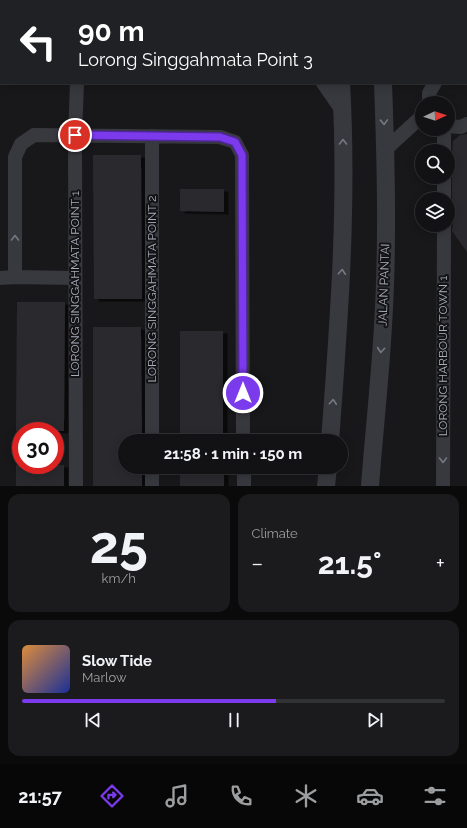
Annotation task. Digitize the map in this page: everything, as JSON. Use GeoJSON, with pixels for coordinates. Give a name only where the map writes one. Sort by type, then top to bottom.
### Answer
{"type":"FeatureCollection","features":[{"type":"Feature","properties":{"kind":"street","name":"LORONG SINGGAHMATA POINT 1"},"geometry":{"type":"LineString","coordinates":[[76,486],[75,135],[77,84]]}},
{"type":"Feature","properties":{"kind":"street"},"geometry":{"type":"LineString","coordinates":[[324,84],[343,112]]}},
{"type":"Feature","properties":{"kind":"street"},"geometry":{"type":"LineString","coordinates":[[330,434],[343,254],[343,112],[341,84]]}},
{"type":"Feature","properties":{"kind":"street","name":"JALAN PANTAI"},"geometry":{"type":"LineString","coordinates":[[370,486],[383,325],[386,150],[383,84]]}},
{"type":"Feature","properties":{"kind":"street"},"geometry":{"type":"LineString","coordinates":[[429,96],[429,93],[434,84]]}},
{"type":"Feature","properties":{"kind":"street"},"geometry":{"type":"LineString","coordinates":[[386,150],[415,123]]}},
{"type":"Feature","properties":{"kind":"street"},"geometry":{"type":"LineString","coordinates":[[455,127],[461,127],[467,124]]}},
{"type":"Feature","properties":{"kind":"street"},"geometry":{"type":"LineString","coordinates":[[15,277],[15,157],[20,144],[34,135],[220,137],[235,142],[242,155],[243,434]]}},
{"type":"Feature","properties":{"kind":"street","name":"LORONG SINGGAHMATA POINT 2"},"geometry":{"type":"LineString","coordinates":[[152,136],[152,434]]}},
{"type":"Feature","properties":{"kind":"street","name":"LORONG HARBOUR TOWN 1"},"geometry":{"type":"LineString","coordinates":[[442,486],[444,232]]}},
{"type":"Feature","properties":{"kind":"street"},"geometry":{"type":"LineString","coordinates":[[0,278],[75,278]]}},
{"type":"Feature","properties":{"kind":"street"},"geometry":{"type":"LineString","coordinates":[[152,474],[152,486]]}},
{"type":"Feature","properties":{"kind":"street"},"geometry":{"type":"LineString","coordinates":[[244,474],[244,486]]}},
{"type":"Feature","properties":{"kind":"street"},"geometry":{"type":"LineString","coordinates":[[326,486],[327,474]]}},
{"type":"Feature","properties":{"kind":"building"},"geometry":{"type":"Polygon","coordinates":[[[467,134],[467,252],[453,232],[455,232],[455,192],[452,192],[452,184],[455,184],[455,144],[453,144],[453,141],[460,135],[467,134]]]}},
{"type":"Feature","properties":{"kind":"building"},"geometry":{"type":"Polygon","coordinates":[[[93,155],[141,155],[142,299],[94,299],[93,155]]]}},
{"type":"Feature","properties":{"kind":"building"},"geometry":{"type":"Polygon","coordinates":[[[180,189],[224,189],[224,212],[180,211],[180,189]]]}},
{"type":"Feature","properties":{"kind":"building"},"geometry":{"type":"Polygon","coordinates":[[[17,302],[65,302],[64,431],[64,422],[16,422],[17,302]]]}},
{"type":"Feature","properties":{"kind":"building"},"geometry":{"type":"Polygon","coordinates":[[[93,327],[141,327],[142,434],[118,434],[118,474],[142,474],[142,486],[93,486],[93,327]]]}},
{"type":"Feature","properties":{"kind":"building"},"geometry":{"type":"Polygon","coordinates":[[[180,331],[223,331],[223,434],[180,434],[180,331]]]}},
{"type":"Feature","properties":{"kind":"building"},"geometry":{"type":"Polygon","coordinates":[[[16,474],[64,474],[64,486],[16,486],[16,474]]]}},
{"type":"Feature","properties":{"kind":"building"},"geometry":{"type":"Polygon","coordinates":[[[180,474],[224,474],[224,486],[180,486],[180,474]]]}},
{"type":"Feature","properties":{"kind":"route"},"geometry":{"type":"LineString","coordinates":[[75,135],[220,137],[235,142],[242,155],[243,393]]}}]}
